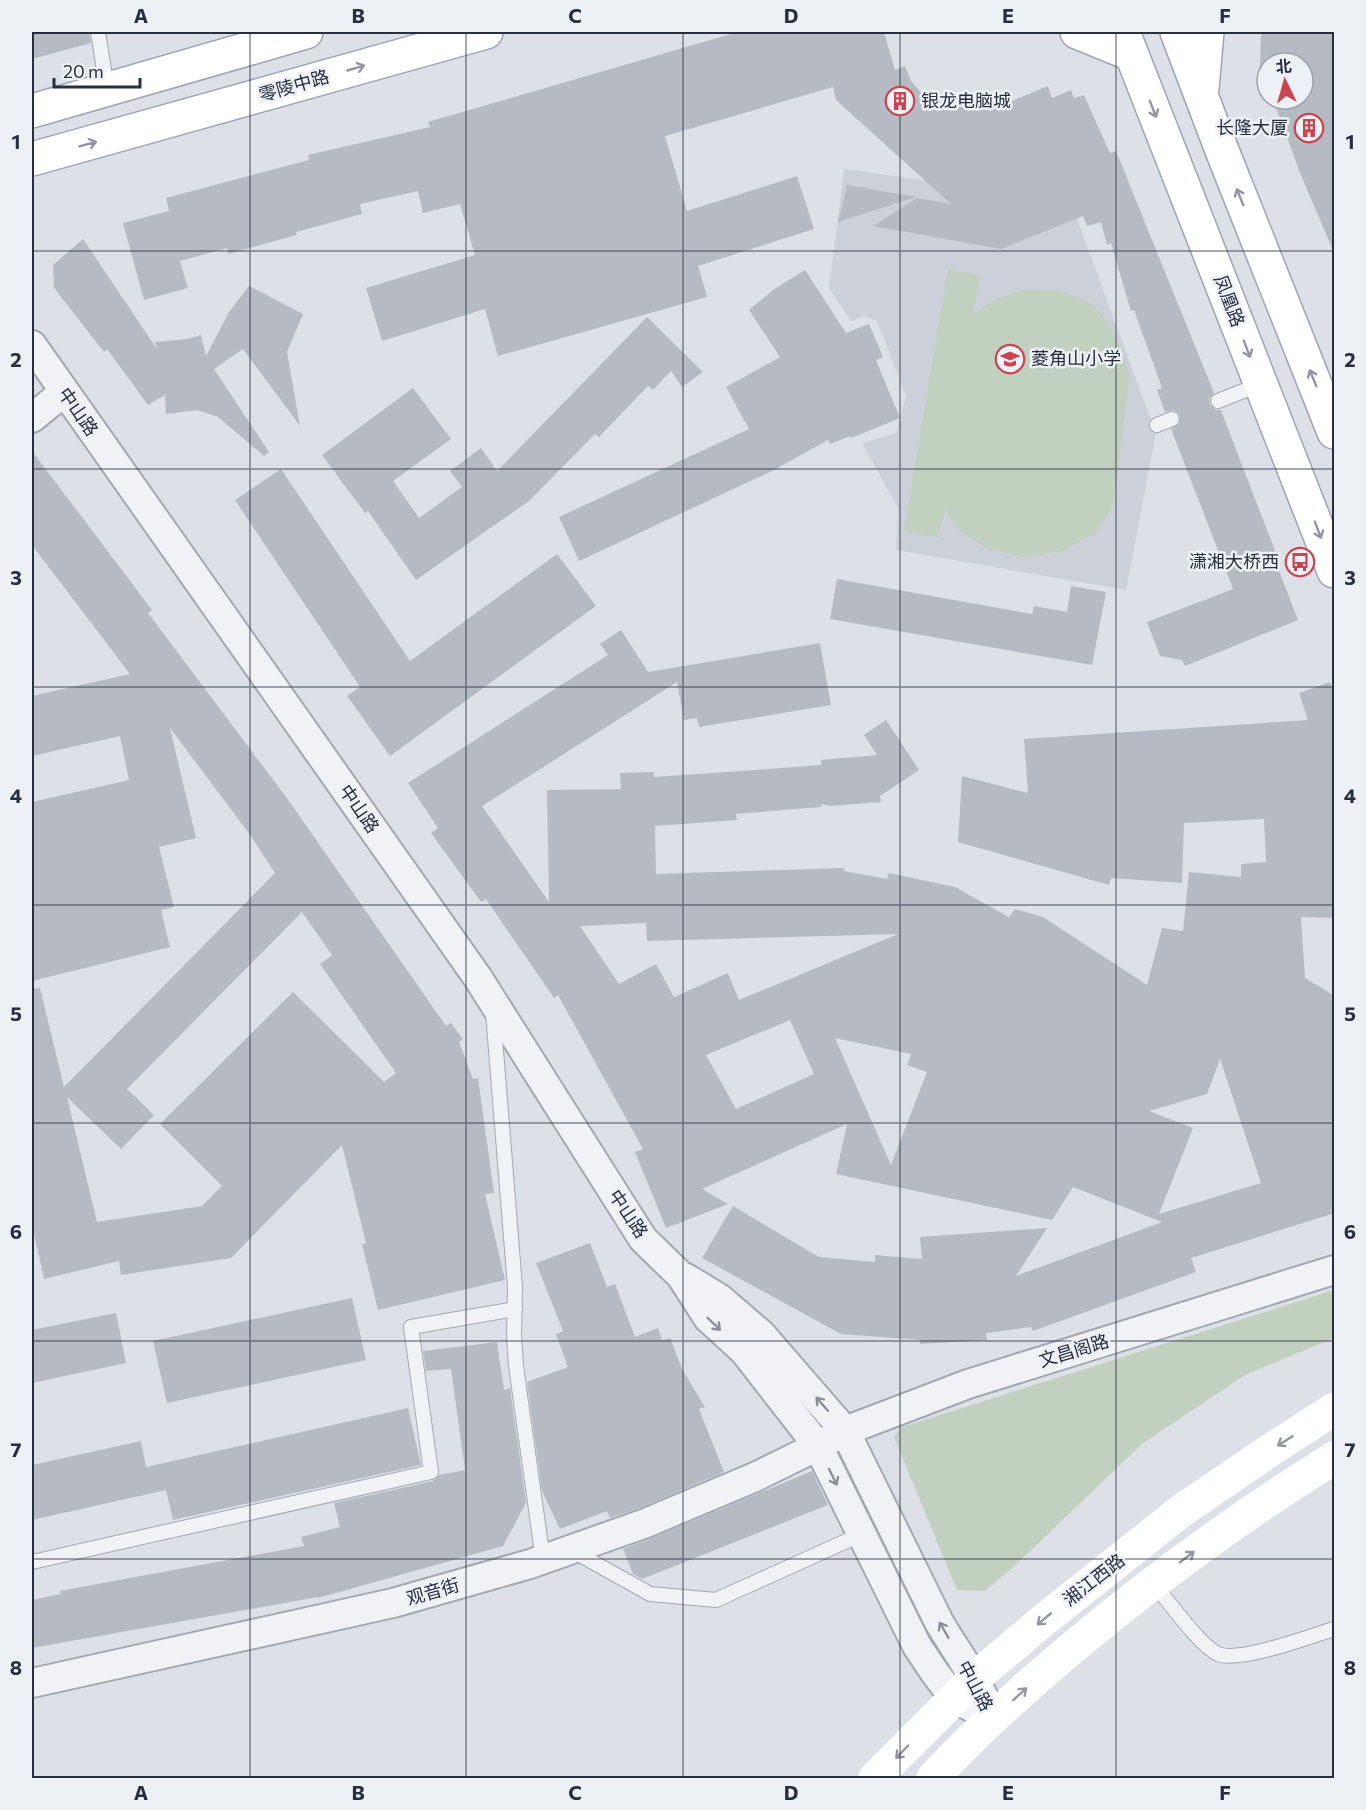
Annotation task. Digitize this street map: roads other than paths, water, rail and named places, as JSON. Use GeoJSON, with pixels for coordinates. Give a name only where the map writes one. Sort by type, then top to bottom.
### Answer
{"type":"FeatureCollection","features":[{"type":"Feature","properties":{"kind":"main road"},"geometry":{"type":"LineString","coordinates":[[32,111],[306,32]]}},
{"type":"Feature","properties":{"kind":"main road","name":"零陵中路"},"geometry":{"type":"LineString","coordinates":[[32,159],[486,32]]}},
{"type":"Feature","properties":{"kind":"main road"},"geometry":{"type":"LineString","coordinates":[[1077,32],[1127,43]]}},
{"type":"Feature","properties":{"kind":"main road"},"geometry":{"type":"LineString","coordinates":[[1177,32],[1227,164],[1335,432]]}},
{"type":"Feature","properties":{"kind":"main road"},"geometry":{"type":"LineString","coordinates":[[1202,96],[1207,32]]}},
{"type":"Feature","properties":{"kind":"main road","name":"凤凰路"},"geometry":{"type":"LineString","coordinates":[[1127,43],[1335,572]]}},
{"type":"Feature","properties":{"kind":"main road","name":"湘江西路"},"geometry":{"type":"LineString","coordinates":[[875,1779],[965,1688],[1045,1619],[1181,1511],[1335,1409]]}},
{"type":"Feature","properties":{"kind":"main road"},"geometry":{"type":"LineString","coordinates":[[933,1779],[992,1718],[1073,1647],[1153,1583],[1215,1537],[1335,1458]]}},
{"type":"Feature","properties":{"kind":"street","name":"中山路"},"geometry":{"type":"LineString","coordinates":[[32,345],[492,999],[643,1239],[681,1276],[708,1318],[744,1351],[818,1446],[917,1646],[934,1673],[965,1688],[992,1718]]}},
{"type":"Feature","properties":{"kind":"street"},"geometry":{"type":"LineString","coordinates":[[32,418],[64,392]]}},
{"type":"Feature","properties":{"kind":"street","name":"文昌阁路"},"geometry":{"type":"LineString","coordinates":[[818,1446],[845,1431],[968,1384],[1335,1270]]}},
{"type":"Feature","properties":{"kind":"street","name":"中山路"},"geometry":{"type":"LineString","coordinates":[[681,1276],[719,1298],[761,1334],[845,1431],[939,1622],[957,1652],[965,1688]]}},
{"type":"Feature","properties":{"kind":"street","name":"观音街"},"geometry":{"type":"LineString","coordinates":[[32,1683],[393,1603],[543,1560],[646,1523],[754,1477],[818,1446]]}},
{"type":"Feature","properties":{"kind":"lane"},"geometry":{"type":"LineString","coordinates":[[98,32],[108,89]]}},
{"type":"Feature","properties":{"kind":"lane"},"geometry":{"type":"LineString","coordinates":[[1218,401],[1261,384]]}},
{"type":"Feature","properties":{"kind":"lane"},"geometry":{"type":"LineString","coordinates":[[1157,425],[1172,419]]}},
{"type":"Feature","properties":{"kind":"lane"},"geometry":{"type":"LineString","coordinates":[[492,999],[515,1287],[516,1366],[543,1560]]}},
{"type":"Feature","properties":{"kind":"lane"},"geometry":{"type":"LineString","coordinates":[[32,1562],[431,1472],[411,1327],[515,1309]]}},
{"type":"Feature","properties":{"kind":"lane"},"geometry":{"type":"LineString","coordinates":[[571,1550],[650,1594],[716,1600],[862,1534]]}},
{"type":"Feature","properties":{"kind":"lane"},"geometry":{"type":"LineString","coordinates":[[1153,1583],[1202,1641],[1219,1654],[1241,1655],[1335,1629]]}},
{"type":"Feature","properties":{"kind":"place","name":"银龙电脑城"},"geometry":{"type":"Point","coordinates":[900,101]}},
{"type":"Feature","properties":{"kind":"place","name":"长隆大厦"},"geometry":{"type":"Point","coordinates":[1309,128]}},
{"type":"Feature","properties":{"kind":"place","name":"菱角山小学"},"geometry":{"type":"Point","coordinates":[1010,359]}},
{"type":"Feature","properties":{"kind":"place","name":"潇湘大桥西"},"geometry":{"type":"Point","coordinates":[1300,562]}}]}
